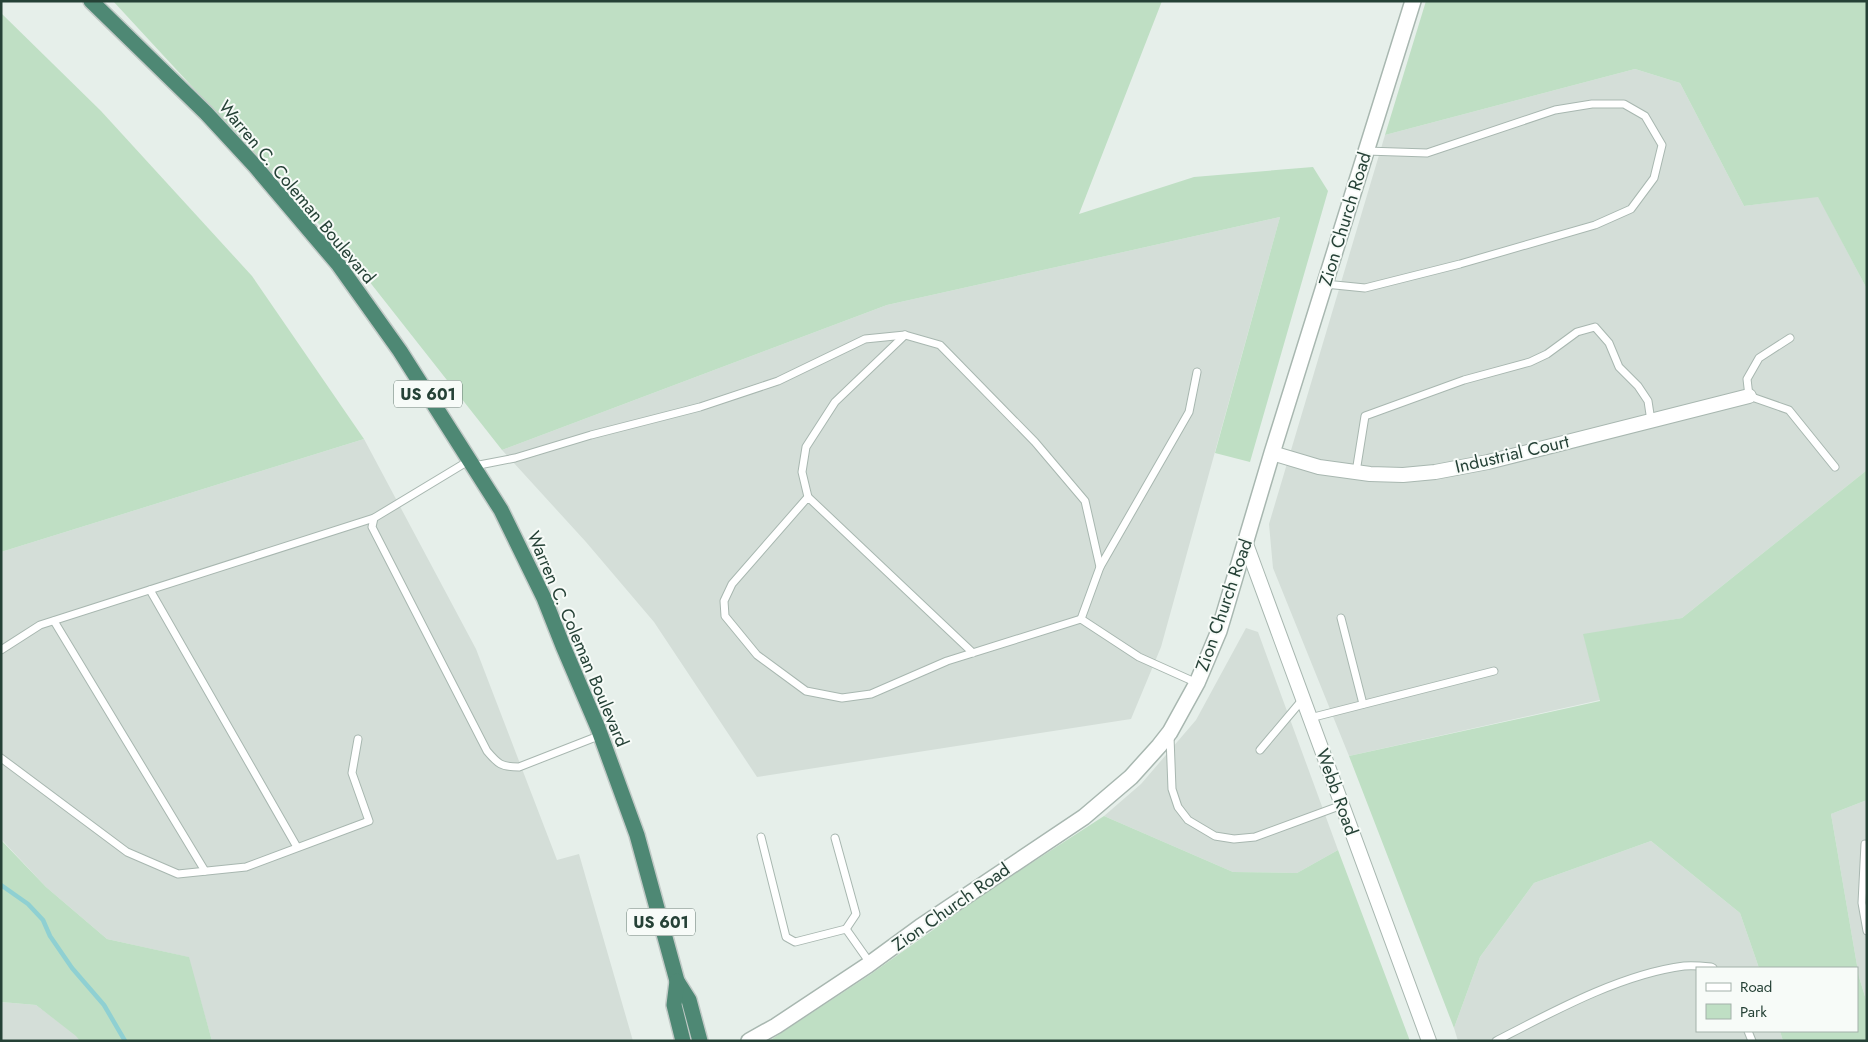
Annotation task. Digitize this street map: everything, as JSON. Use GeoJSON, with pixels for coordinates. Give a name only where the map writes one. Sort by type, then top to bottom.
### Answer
{"type":"FeatureCollection","features":[{"type":"Feature","properties":{"kind":"highway","name":"Warren C. Coleman Boulevard"},"geometry":{"type":"LineString","coordinates":[[91,1],[206,113],[255,166],[338,264],[400,351],[501,510],[523,551],[544,598],[601,735],[637,835],[677,981],[688,1000],[700,1041]]}},
{"type":"Feature","properties":{"kind":"highway","name":"Warren C. Coleman Boulevard"},"geometry":{"type":"LineString","coordinates":[[677,981],[674,1005],[683,1041]]}},
{"type":"Feature","properties":{"kind":"street","name":"Zion Church Road"},"geometry":{"type":"LineString","coordinates":[[750,1041],[776,1026],[870,963],[920,927],[1084,817],[1131,777],[1170,732],[1197,683],[1219,631],[1272,452],[1412,1]]}},
{"type":"Feature","properties":{"kind":"street","name":"Industrial Court"},"geometry":{"type":"LineString","coordinates":[[1272,452],[1319,467],[1356,472],[1403,475],[1435,472],[1488,462],[1750,396]]}},
{"type":"Feature","properties":{"kind":"street","name":"Webb Road"},"geometry":{"type":"LineString","coordinates":[[1246,544],[1429,1041]]}},
{"type":"Feature","properties":{"kind":"lane"},"geometry":{"type":"LineString","coordinates":[[1325,284],[1365,288],[1460,264],[1595,225],[1631,209],[1654,178],[1662,145],[1645,116],[1624,104],[1592,104],[1554,110],[1427,152],[1366,151]]}},
{"type":"Feature","properties":{"kind":"lane"},"geometry":{"type":"LineString","coordinates":[[1356,472],[1365,416],[1464,380],[1530,362],[1547,354],[1577,332],[1595,327],[1609,343],[1618,367],[1638,386],[1648,401],[1651,420]]}},
{"type":"Feature","properties":{"kind":"lane"},"geometry":{"type":"LineString","coordinates":[[905,335],[835,402],[806,447],[802,472],[808,497],[973,653]]}},
{"type":"Feature","properties":{"kind":"lane"},"geometry":{"type":"LineString","coordinates":[[1,650],[40,626],[54,621],[374,518],[472,463],[516,458],[590,435],[700,407],[778,381],[865,339],[905,335],[940,345],[1035,442],[1085,501],[1100,567]]}},
{"type":"Feature","properties":{"kind":"lane"},"geometry":{"type":"LineString","coordinates":[[1790,338],[1759,358],[1747,379],[1750,396],[1789,410],[1834,466]]}},
{"type":"Feature","properties":{"kind":"lane"},"geometry":{"type":"LineString","coordinates":[[1081,618],[1100,567],[1189,412],[1198,372]]}},
{"type":"Feature","properties":{"kind":"lane"},"geometry":{"type":"LineString","coordinates":[[808,497],[732,584],[724,601],[725,616],[758,655],[806,691],[842,698],[870,694],[947,661],[1081,618]]}},
{"type":"Feature","properties":{"kind":"lane"},"geometry":{"type":"LineString","coordinates":[[374,518],[372,527],[487,751],[497,763],[505,767],[519,767],[601,735]]}},
{"type":"Feature","properties":{"kind":"lane"},"geometry":{"type":"LineString","coordinates":[[150,590],[297,847]]}},
{"type":"Feature","properties":{"kind":"lane"},"geometry":{"type":"LineString","coordinates":[[1081,618],[1139,657],[1197,683]]}},
{"type":"Feature","properties":{"kind":"lane"},"geometry":{"type":"LineString","coordinates":[[1341,618],[1363,704]]}},
{"type":"Feature","properties":{"kind":"lane"},"geometry":{"type":"LineString","coordinates":[[54,621],[205,871]]}},
{"type":"Feature","properties":{"kind":"lane"},"geometry":{"type":"LineString","coordinates":[[1310,718],[1494,671]]}},
{"type":"Feature","properties":{"kind":"lane"},"geometry":{"type":"LineString","coordinates":[[1260,750],[1303,699]]}},
{"type":"Feature","properties":{"kind":"lane"},"geometry":{"type":"LineString","coordinates":[[1170,732],[1172,789],[1178,807],[1188,820],[1215,836],[1234,839],[1256,837],[1342,805]]}},
{"type":"Feature","properties":{"kind":"lane"},"geometry":{"type":"LineString","coordinates":[[1,758],[127,852],[178,874],[246,867],[369,820],[352,773],[358,739]]}},
{"type":"Feature","properties":{"kind":"lane"},"geometry":{"type":"LineString","coordinates":[[761,836],[786,938],[794,942],[846,929],[856,914],[835,838]]}},
{"type":"Feature","properties":{"kind":"lane"},"geometry":{"type":"LineString","coordinates":[[1865,844],[1862,903],[1867,931]]}},
{"type":"Feature","properties":{"kind":"lane"},"geometry":{"type":"LineString","coordinates":[[846,929],[870,963]]}},
{"type":"Feature","properties":{"kind":"lane"},"geometry":{"type":"LineString","coordinates":[[1496,1041],[1536,1020],[1629,979],[1685,966],[1711,967]]}},
{"type":"Feature","properties":{"kind":"shaded area"},"geometry":{"type":"Polygon","coordinates":[[[1635,69],[1680,83],[1744,206],[1818,196],[1867,289],[1867,470],[1682,618],[1584,635],[1600,700],[1349,756],[1273,568],[1269,524],[1385,135],[1635,69]]]}},
{"type":"Feature","properties":{"kind":"shaded area"},"geometry":{"type":"Polygon","coordinates":[[[1280,217],[1161,647],[1131,719],[757,777],[654,622],[586,542],[502,450],[887,305],[1280,217]]]}},
{"type":"Feature","properties":{"kind":"shaded area"},"geometry":{"type":"Polygon","coordinates":[[[364,439],[476,649],[557,860],[579,854],[633,1041],[212,1041],[188,957],[107,939],[46,887],[1,839],[1,552],[364,439]]]}},
{"type":"Feature","properties":{"kind":"shaded area"},"geometry":{"type":"Polygon","coordinates":[[[1246,628],[1258,632],[1338,850],[1297,873],[1233,872],[1104,816],[1141,784],[1196,720],[1246,628]]]}},
{"type":"Feature","properties":{"kind":"shaded area"},"geometry":{"type":"Polygon","coordinates":[[[1867,800],[1867,1003],[1859,977],[1831,814],[1867,800]]]}},
{"type":"Feature","properties":{"kind":"shaded area"},"geometry":{"type":"Polygon","coordinates":[[[1651,841],[1740,913],[1759,967],[1696,967],[1696,1032],[1780,1032],[1783,1041],[1458,1041],[1454,1028],[1480,957],[1534,883],[1651,841]]]}},
{"type":"Feature","properties":{"kind":"shaded area"},"geometry":{"type":"Polygon","coordinates":[[[1,1002],[36,1005],[77,1036],[80,1041],[1,1041],[1,1002]]]}},
{"type":"Feature","properties":{"kind":"green space"},"geometry":{"type":"Polygon","coordinates":[[[113,1],[1162,1],[1079,214],[1194,177],[1313,167],[1328,191],[1250,462],[1215,453],[1280,217],[887,305],[502,450],[354,262],[113,1]]]}},
{"type":"Feature","properties":{"kind":"green space"},"geometry":{"type":"Polygon","coordinates":[[[1426,1],[1867,1],[1867,289],[1818,197],[1744,206],[1680,83],[1635,69],[1385,135],[1426,1]]]}},
{"type":"Feature","properties":{"kind":"green space"},"geometry":{"type":"Polygon","coordinates":[[[1,13],[101,111],[252,276],[364,439],[1,552],[1,13]]]}},
{"type":"Feature","properties":{"kind":"green space"},"geometry":{"type":"Polygon","coordinates":[[[1867,470],[1867,800],[1831,814],[1857,967],[1759,967],[1740,913],[1651,841],[1534,883],[1480,957],[1454,1028],[1349,756],[1600,701],[1583,634],[1682,618],[1867,470]]]}},
{"type":"Feature","properties":{"kind":"green space"},"geometry":{"type":"Polygon","coordinates":[[[1104,816],[1233,872],[1297,873],[1338,850],[1410,1041],[769,1041],[871,974],[985,893],[1104,816]]]}},
{"type":"Feature","properties":{"kind":"green space"},"geometry":{"type":"Polygon","coordinates":[[[1,840],[46,887],[107,939],[189,957],[212,1041],[80,1041],[36,1005],[1,1002],[1,840]]]}},
{"type":"Feature","properties":{"kind":"green space"},"geometry":{"type":"Polygon","coordinates":[[[1858,971],[1867,1003],[1867,1041],[1783,1041],[1780,1032],[1858,1032],[1858,971]]]}},
{"type":"Feature","properties":{"kind":"waterway"},"geometry":{"type":"LineString","coordinates":[[1,885],[28,904],[43,920],[50,936],[72,968],[104,1005],[125,1041]]}}]}
